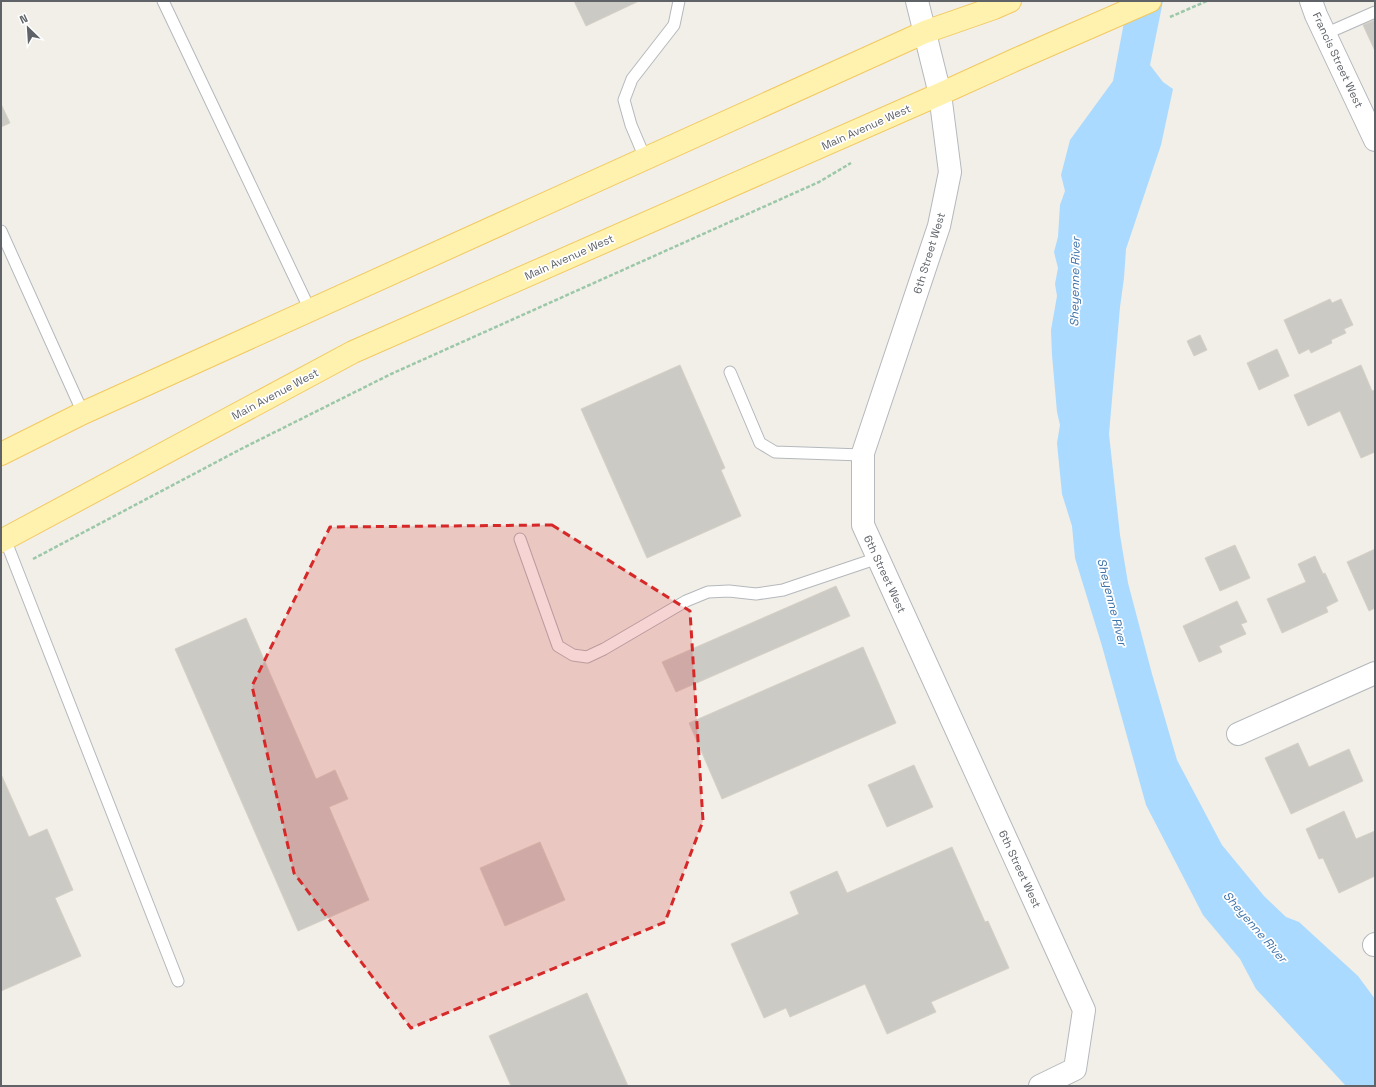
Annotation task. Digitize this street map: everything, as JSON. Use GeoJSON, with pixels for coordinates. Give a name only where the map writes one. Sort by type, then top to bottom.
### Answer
{"type":"FeatureCollection","features":[{"type":"Feature","properties":{"kind":"main road"},"geometry":{"type":"LineString","coordinates":[[1,454],[83,413],[925,32],[1010,1]]}},
{"type":"Feature","properties":{"kind":"main road","name":"Main Avenue West"},"geometry":{"type":"LineString","coordinates":[[3,540],[353,352],[1150,1]]}},
{"type":"Feature","properties":{"kind":"street","name":"6th Street West"},"geometry":{"type":"LineString","coordinates":[[917,1],[940,94],[950,172],[940,219],[862,455],[863,525],[1084,1010],[1075,1069],[1040,1086]]}},
{"type":"Feature","properties":{"kind":"street","name":"Francis Street West"},"geometry":{"type":"LineString","coordinates":[[1311,1],[1375,140]]}},
{"type":"Feature","properties":{"kind":"street"},"geometry":{"type":"LineString","coordinates":[[1238,734],[1375,673]]}},
{"type":"Feature","properties":{"kind":"lane"},"geometry":{"type":"LineString","coordinates":[[163,1],[310,310]]}},
{"type":"Feature","properties":{"kind":"lane"},"geometry":{"type":"LineString","coordinates":[[645,158],[631,125],[624,100],[632,78],[674,25],[679,1]]}},
{"type":"Feature","properties":{"kind":"lane"},"geometry":{"type":"LineString","coordinates":[[1325,34],[1375,12]]}},
{"type":"Feature","properties":{"kind":"lane"},"geometry":{"type":"LineString","coordinates":[[1,231],[83,413]]}},
{"type":"Feature","properties":{"kind":"lane"},"geometry":{"type":"LineString","coordinates":[[730,372],[760,443],[775,452],[862,455]]}},
{"type":"Feature","properties":{"kind":"lane"},"geometry":{"type":"LineString","coordinates":[[520,538],[558,646],[573,655],[587,657],[604,650],[686,601],[708,592],[729,591],[756,594],[783,590],[878,558]]}},
{"type":"Feature","properties":{"kind":"lane"},"geometry":{"type":"LineString","coordinates":[[3,540],[16,568],[178,981]]}},
{"type":"Feature","properties":{"kind":"path"},"geometry":{"type":"LineString","coordinates":[[1164,20],[1207,1]]}},
{"type":"Feature","properties":{"kind":"path"},"geometry":{"type":"LineString","coordinates":[[16,568],[241,449],[391,374],[819,182],[856,160]]}},
{"type":"Feature","properties":{"kind":"highlighted area"},"geometry":{"type":"Polygon","coordinates":[[[552,525],[690,611],[703,821],[665,922],[411,1028],[294,873],[252,686],[330,527],[552,525]]]}},
{"type":"Feature","properties":{"kind":"water","name":"Sheyenne River"},"geometry":{"type":"Polygon","coordinates":[[[1128,1],[1163,1],[1150,65],[1163,82],[1173,89],[1161,145],[1126,249],[1120,307],[1109,434],[1120,535],[1128,583],[1177,760],[1222,845],[1264,896],[1286,917],[1299,922],[1358,976],[1375,999],[1375,1086],[1346,1086],[1256,989],[1240,959],[1203,915],[1146,805],[1102,646],[1075,558],[1072,526],[1062,494],[1057,443],[1060,425],[1057,412],[1051,330],[1057,296],[1055,284],[1058,268],[1054,252],[1058,237],[1060,205],[1065,191],[1061,175],[1070,140],[1113,81],[1128,1]]]}},
{"type":"Feature","properties":{"kind":"building"},"geometry":{"type":"Polygon","coordinates":[[[574,1],[639,1],[586,26],[574,1]]]}},
{"type":"Feature","properties":{"kind":"building"},"geometry":{"type":"Polygon","coordinates":[[[1375,20],[1375,51],[1363,25],[1375,20]]]}},
{"type":"Feature","properties":{"kind":"building"},"geometry":{"type":"Polygon","coordinates":[[[1,104],[10,123],[1,127],[1,104]]]}},
{"type":"Feature","properties":{"kind":"building"},"geometry":{"type":"Polygon","coordinates":[[[1330,299],[1332,303],[1341,299],[1353,325],[1344,329],[1346,333],[1331,340],[1332,343],[1311,353],[1309,349],[1299,354],[1284,320],[1330,299]]]}},
{"type":"Feature","properties":{"kind":"building"},"geometry":{"type":"Polygon","coordinates":[[[1200,335],[1207,350],[1194,356],[1187,341],[1200,335]]]}},
{"type":"Feature","properties":{"kind":"building"},"geometry":{"type":"Polygon","coordinates":[[[1277,349],[1289,376],[1259,390],[1247,363],[1277,349]]]}},
{"type":"Feature","properties":{"kind":"building"},"geometry":{"type":"Polygon","coordinates":[[[680,365],[725,468],[721,470],[741,516],[647,558],[581,409],[680,365]]]}},
{"type":"Feature","properties":{"kind":"building"},"geometry":{"type":"Polygon","coordinates":[[[1361,365],[1372,391],[1375,390],[1375,452],[1361,458],[1340,411],[1308,426],[1294,395],[1361,365]]]}},
{"type":"Feature","properties":{"kind":"building"},"geometry":{"type":"Polygon","coordinates":[[[1235,545],[1250,578],[1220,591],[1205,558],[1235,545]]]}},
{"type":"Feature","properties":{"kind":"building"},"geometry":{"type":"Polygon","coordinates":[[[1375,549],[1375,608],[1369,611],[1347,562],[1375,549]]]}},
{"type":"Feature","properties":{"kind":"building"},"geometry":{"type":"Polygon","coordinates":[[[1315,556],[1338,601],[1326,607],[1328,612],[1282,633],[1267,599],[1306,582],[1298,564],[1315,556]]]}},
{"type":"Feature","properties":{"kind":"building"},"geometry":{"type":"Polygon","coordinates":[[[836,586],[850,616],[676,692],[662,662],[836,586]]]}},
{"type":"Feature","properties":{"kind":"building"},"geometry":{"type":"Polygon","coordinates":[[[1237,601],[1247,622],[1241,624],[1246,634],[1219,646],[1222,652],[1199,662],[1183,626],[1237,601]]]}},
{"type":"Feature","properties":{"kind":"building"},"geometry":{"type":"Polygon","coordinates":[[[246,618],[316,779],[335,770],[348,799],[329,807],[369,900],[298,931],[175,649],[246,618]]]}},
{"type":"Feature","properties":{"kind":"building"},"geometry":{"type":"Polygon","coordinates":[[[863,647],[896,723],[722,799],[689,723],[863,647]]]}},
{"type":"Feature","properties":{"kind":"building"},"geometry":{"type":"Polygon","coordinates":[[[1298,743],[1309,767],[1349,749],[1363,781],[1291,814],[1265,758],[1298,743]]]}},
{"type":"Feature","properties":{"kind":"building"},"geometry":{"type":"Polygon","coordinates":[[[914,765],[933,807],[887,827],[868,785],[914,765]]]}},
{"type":"Feature","properties":{"kind":"building"},"geometry":{"type":"Polygon","coordinates":[[[1,774],[29,837],[47,829],[73,890],[55,898],[81,956],[1,991],[1,774]]]}},
{"type":"Feature","properties":{"kind":"building"},"geometry":{"type":"Polygon","coordinates":[[[1344,811],[1356,839],[1375,831],[1375,876],[1339,893],[1323,858],[1319,859],[1306,829],[1344,811]]]}},
{"type":"Feature","properties":{"kind":"building"},"geometry":{"type":"Polygon","coordinates":[[[540,842],[565,900],[505,926],[480,868],[540,842]]]}},
{"type":"Feature","properties":{"kind":"building"},"geometry":{"type":"Polygon","coordinates":[[[952,847],[985,922],[988,921],[1009,968],[931,1002],[936,1012],[887,1034],[865,984],[790,1017],[786,1008],[764,1018],[731,944],[799,914],[790,892],[837,871],[847,893],[952,847]]]}},
{"type":"Feature","properties":{"kind":"building"},"geometry":{"type":"Polygon","coordinates":[[[587,993],[628,1086],[511,1086],[489,1036],[587,993]]]}}]}
